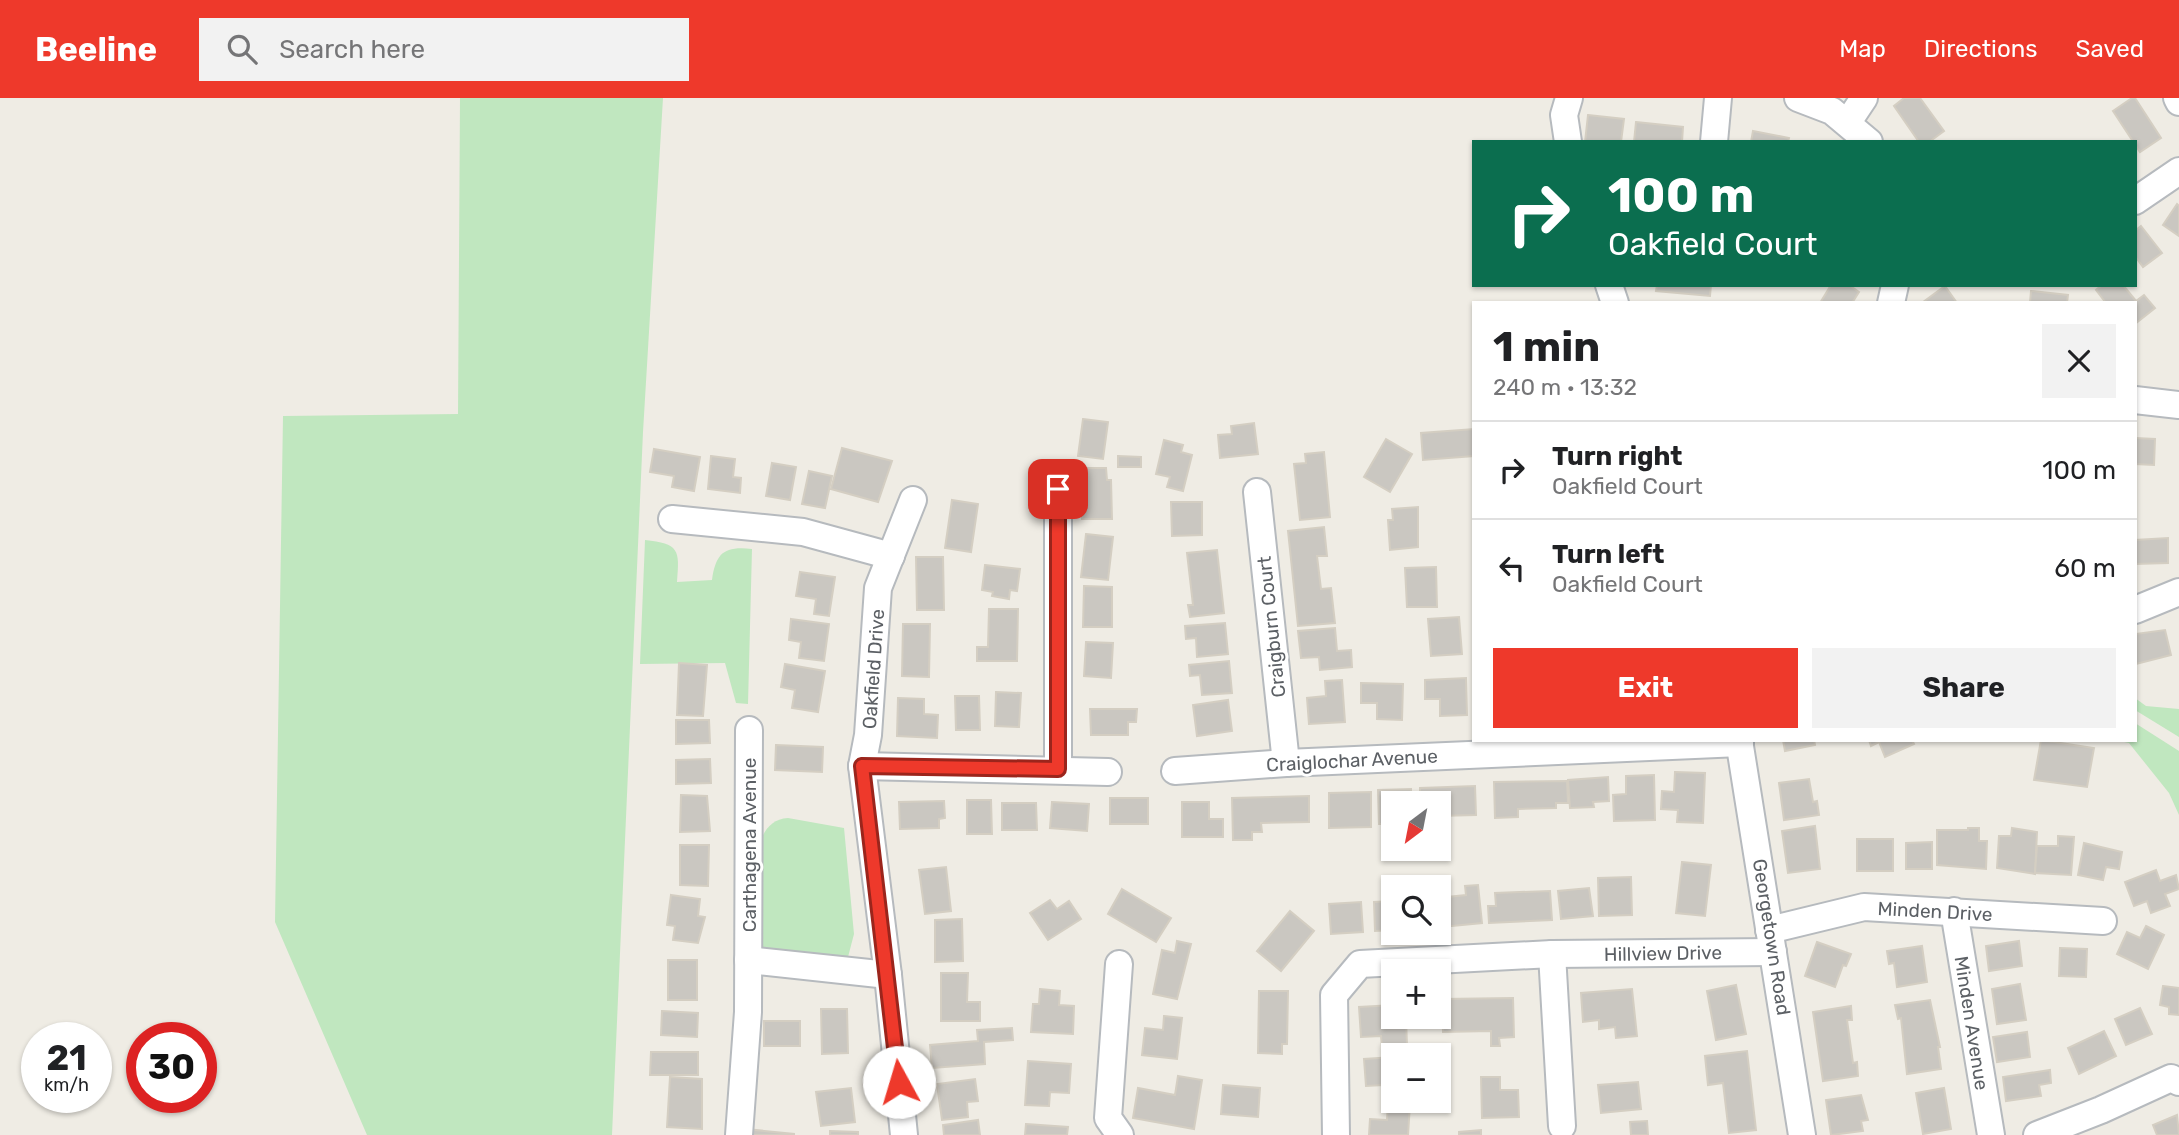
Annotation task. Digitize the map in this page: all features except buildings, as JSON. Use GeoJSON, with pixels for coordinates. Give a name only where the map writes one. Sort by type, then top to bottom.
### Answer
{"type":"FeatureCollection","features":[{"type":"Feature","properties":{"kind":"street"},"geometry":{"type":"LineString","coordinates":[[1568,140],[1564,114],[1569,98]]}},
{"type":"Feature","properties":{"kind":"street"},"geometry":{"type":"LineString","coordinates":[[1714,140],[1718,98]]}},
{"type":"Feature","properties":{"kind":"street"},"geometry":{"type":"LineString","coordinates":[[1798,98],[1832,111],[1849,122],[1867,140]]}},
{"type":"Feature","properties":{"kind":"street"},"geometry":{"type":"LineString","coordinates":[[1849,122],[1864,98]]}},
{"type":"Feature","properties":{"kind":"street"},"geometry":{"type":"LineString","coordinates":[[2137,200],[2179,171]]}},
{"type":"Feature","properties":{"kind":"street"},"geometry":{"type":"LineString","coordinates":[[2137,400],[2179,405]]}},
{"type":"Feature","properties":{"kind":"street"},"geometry":{"type":"LineString","coordinates":[[1058,489],[1058,769]]}},
{"type":"Feature","properties":{"kind":"street","name":"Craigburn Court"},"geometry":{"type":"LineString","coordinates":[[1257,492],[1286,762]]}},
{"type":"Feature","properties":{"kind":"street","name":"Oakfield Drive"},"geometry":{"type":"LineString","coordinates":[[904,1135],[888,975],[862,766],[868,735],[878,588],[913,500]]}},
{"type":"Feature","properties":{"kind":"street"},"geometry":{"type":"LineString","coordinates":[[672,519],[803,532],[891,556]]}},
{"type":"Feature","properties":{"kind":"street"},"geometry":{"type":"LineString","coordinates":[[2137,609],[2179,592]]}},
{"type":"Feature","properties":{"kind":"street","name":"Carthagena Avenue"},"geometry":{"type":"LineString","coordinates":[[738,1135],[748,960],[749,730]]}},
{"type":"Feature","properties":{"kind":"street","name":"Craiglochar Avenue"},"geometry":{"type":"LineString","coordinates":[[1175,771],[1514,746],[1739,742]]}},
{"type":"Feature","properties":{"kind":"street","name":"Georgetown Road"},"geometry":{"type":"LineString","coordinates":[[1739,742],[1802,1135]]}},
{"type":"Feature","properties":{"kind":"street"},"geometry":{"type":"LineString","coordinates":[[862,766],[1108,772]]}},
{"type":"Feature","properties":{"kind":"street","name":"Minden Drive"},"geometry":{"type":"LineString","coordinates":[[1771,941],[1864,907],[2103,921]]}},
{"type":"Feature","properties":{"kind":"street","name":"Minden Avenue"},"geometry":{"type":"LineString","coordinates":[[1954,911],[1991,1135]]}},
{"type":"Feature","properties":{"kind":"street","name":"Hillview Drive"},"geometry":{"type":"LineString","coordinates":[[1336,1135],[1334,995],[1360,964],[1771,941]]}},
{"type":"Feature","properties":{"kind":"street"},"geometry":{"type":"LineString","coordinates":[[1552,954],[1562,1126]]}},
{"type":"Feature","properties":{"kind":"street","name":"Carthagena Avenue"},"geometry":{"type":"LineString","coordinates":[[748,960],[888,975]]}},
{"type":"Feature","properties":{"kind":"street"},"geometry":{"type":"LineString","coordinates":[[1119,964],[1108,1118],[1120,1135]]}},
{"type":"Feature","properties":{"kind":"street"},"geometry":{"type":"LineString","coordinates":[[2037,1135],[2101,1110],[2171,1077],[2179,1082]]}},
{"type":"Feature","properties":{"kind":"green space"},"geometry":{"type":"Polygon","coordinates":[[[460,98],[663,98],[643,432],[612,1135],[367,1135],[275,922],[283,416],[458,414],[460,98]]]}},
{"type":"Feature","properties":{"kind":"green space"},"geometry":{"type":"Polygon","coordinates":[[[645,540],[671,546],[675,550],[678,562],[677,582],[712,580],[716,563],[723,553],[734,549],[752,549],[748,704],[736,703],[725,663],[640,664],[645,540]]]}},
{"type":"Feature","properties":{"kind":"green space"},"geometry":{"type":"Polygon","coordinates":[[[2137,699],[2146,706],[2179,709],[2179,737],[2137,711],[2137,699]]]}},
{"type":"Feature","properties":{"kind":"green space"},"geometry":{"type":"Polygon","coordinates":[[[2137,724],[2179,751],[2179,815],[2169,793],[2129,743],[2124,742],[2137,742],[2137,724]]]}},
{"type":"Feature","properties":{"kind":"green space"},"geometry":{"type":"Polygon","coordinates":[[[788,818],[844,828],[854,934],[848,957],[840,960],[763,949],[760,937],[762,837],[772,823],[788,818]]]}},
{"type":"Feature","properties":{"kind":"route"},"geometry":{"type":"LineString","coordinates":[[899,1082],[862,766],[1058,769],[1058,489]]}}]}
